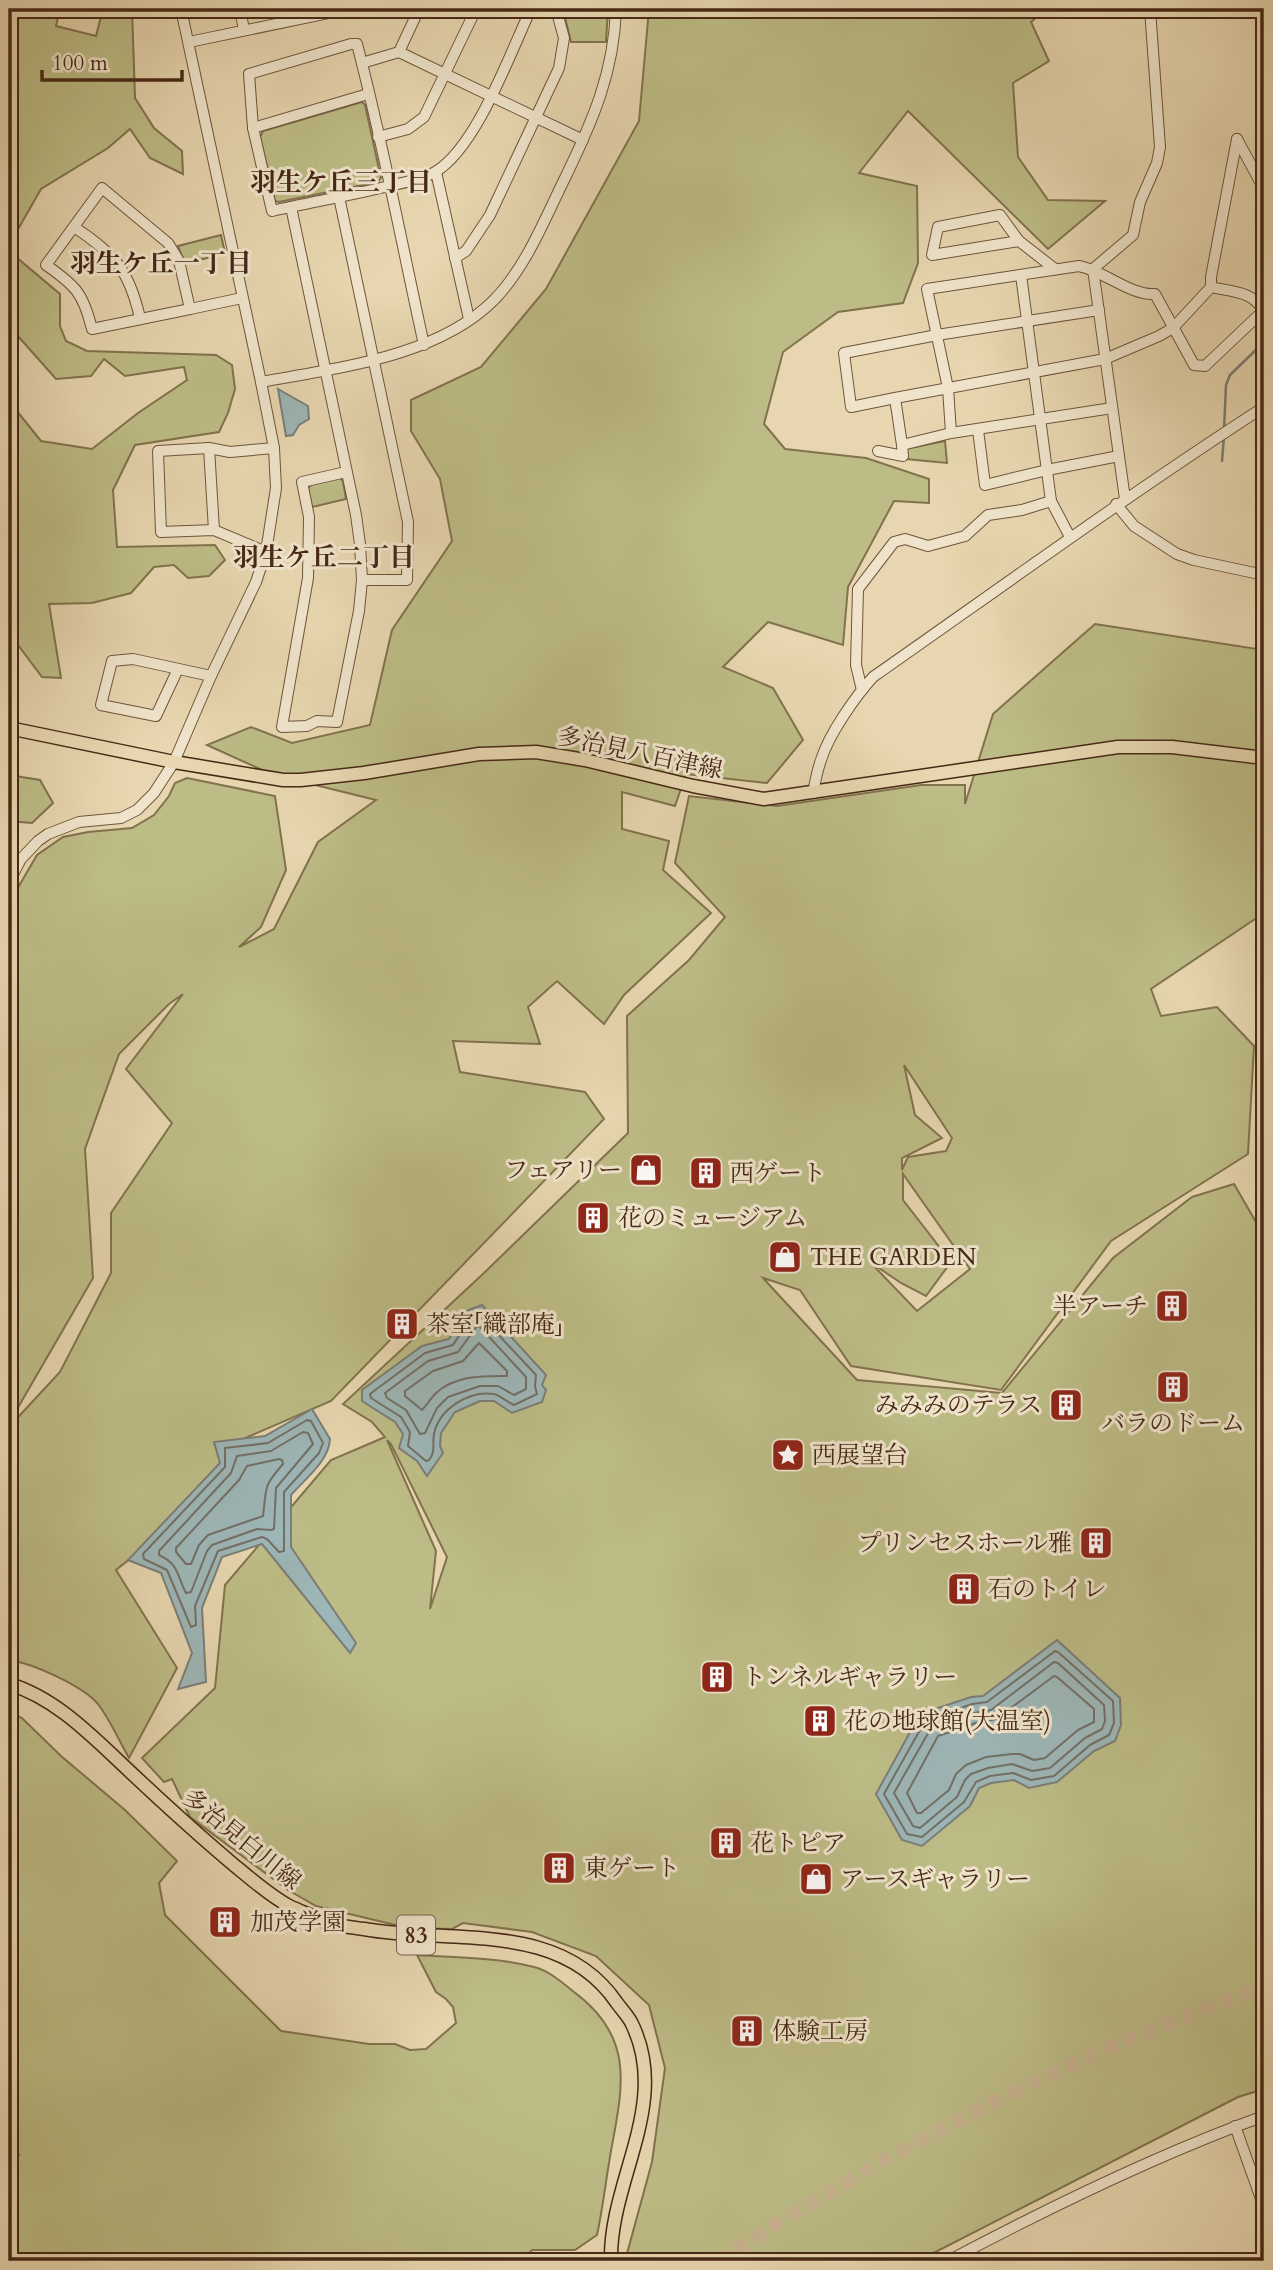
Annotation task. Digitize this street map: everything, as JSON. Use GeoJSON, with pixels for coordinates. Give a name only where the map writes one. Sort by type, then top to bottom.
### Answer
{"type":"FeatureCollection","features":[{"type":"Feature","properties":{"kind":"main road","name":"多治見八百津線"},"geometry":{"type":"LineString","coordinates":[[9,728],[262,778],[301,780],[364,773],[479,754],[536,752],[764,799],[1118,747],[1172,747],[1264,758]]}},
{"type":"Feature","properties":{"kind":"main road","name":"多治見白川線"},"geometry":{"type":"LineString","coordinates":[[9,1684],[54,1706],[92,1737],[202,1839],[289,1906],[329,1923],[382,1933],[502,1939],[565,1956],[593,1974],[632,2024],[643,2058],[644,2073],[645,2093],[638,2135],[611,2239],[611,2261]]}},
{"type":"Feature","properties":{"kind":"street"},"geometry":{"type":"LineString","coordinates":[[9,882],[21,859],[48,834],[79,822],[121,818],[137,810],[154,793],[174,762],[256,582],[266,552],[275,488],[274,448],[181,9]]}},
{"type":"Feature","properties":{"kind":"street"},"geometry":{"type":"LineString","coordinates":[[240,9],[244,30]]}},
{"type":"Feature","properties":{"kind":"street"},"geometry":{"type":"LineString","coordinates":[[189,42],[320,12],[348,9]]}},
{"type":"Feature","properties":{"kind":"street"},"geometry":{"type":"LineString","coordinates":[[400,52],[419,9]]}},
{"type":"Feature","properties":{"kind":"street"},"geometry":{"type":"LineString","coordinates":[[379,137],[408,129],[424,117],[476,9]]}},
{"type":"Feature","properties":{"kind":"street"},"geometry":{"type":"LineString","coordinates":[[424,345],[388,186],[379,137],[357,44],[249,74],[253,128],[272,211],[388,186],[436,172],[461,149],[491,96],[530,11],[537,9]]}},
{"type":"Feature","properties":{"kind":"street"},"geometry":{"type":"LineString","coordinates":[[455,258],[466,251],[490,215],[559,68],[564,46],[563,31],[556,9]]}},
{"type":"Feature","properties":{"kind":"street"},"geometry":{"type":"LineString","coordinates":[[261,382],[374,359],[424,345],[469,319],[496,298],[522,263],[597,109],[613,50],[615,9]]}},
{"type":"Feature","properties":{"kind":"street"},"geometry":{"type":"LineString","coordinates":[[1093,269],[1133,234],[1140,202],[1157,163],[1160,147],[1150,9]]}},
{"type":"Feature","properties":{"kind":"street"},"geometry":{"type":"LineString","coordinates":[[362,62],[400,52],[583,140]]}},
{"type":"Feature","properties":{"kind":"street"},"geometry":{"type":"LineString","coordinates":[[253,128],[368,94]]}},
{"type":"Feature","properties":{"kind":"street"},"geometry":{"type":"LineString","coordinates":[[1099,310],[937,335],[844,353],[851,407],[1105,359],[1159,336],[1173,328],[1212,287],[1211,277],[1237,139],[1264,189]]}},
{"type":"Feature","properties":{"kind":"street"},"geometry":{"type":"LineString","coordinates":[[436,172],[469,319]]}},
{"type":"Feature","properties":{"kind":"street"},"geometry":{"type":"LineString","coordinates":[[190,309],[179,261],[168,243],[102,188],[46,265],[78,291],[92,329],[140,318],[190,309],[242,298]]}},
{"type":"Feature","properties":{"kind":"street"},"geometry":{"type":"LineString","coordinates":[[339,197],[408,522],[407,580],[362,580]]}},
{"type":"Feature","properties":{"kind":"street"},"geometry":{"type":"LineString","coordinates":[[291,207],[356,515],[362,580],[359,611],[337,722],[317,721],[307,726],[282,727],[308,578],[309,517],[302,482],[346,472]]}},
{"type":"Feature","properties":{"kind":"street"},"geometry":{"type":"LineString","coordinates":[[1019,241],[932,255],[938,227],[1000,215],[1019,241],[1055,269]]}},
{"type":"Feature","properties":{"kind":"street"},"geometry":{"type":"LineString","coordinates":[[74,227],[100,244],[121,267],[135,294],[140,318]]}},
{"type":"Feature","properties":{"kind":"street"},"geometry":{"type":"LineString","coordinates":[[951,433],[948,388],[927,289],[1079,266],[1093,269],[1144,295],[1155,294],[1194,365],[1205,366],[1263,311],[1252,297],[1212,287]]}},
{"type":"Feature","properties":{"kind":"street"},"geometry":{"type":"LineString","coordinates":[[1093,269],[1119,456],[1120,502],[1134,526],[1177,554],[1264,575]]}},
{"type":"Feature","properties":{"kind":"street"},"geometry":{"type":"LineString","coordinates":[[1020,275],[1051,501],[1070,537]]}},
{"type":"Feature","properties":{"kind":"street"},"geometry":{"type":"LineString","coordinates":[[878,451],[902,456],[894,398]]}},
{"type":"Feature","properties":{"kind":"street"},"geometry":{"type":"LineString","coordinates":[[813,793],[821,758],[862,690],[873,677],[1120,502],[1264,407]]}},
{"type":"Feature","properties":{"kind":"street"},"geometry":{"type":"LineString","coordinates":[[902,445],[951,433],[1112,408]]}},
{"type":"Feature","properties":{"kind":"street"},"geometry":{"type":"LineString","coordinates":[[978,430],[985,485],[1119,456]]}},
{"type":"Feature","properties":{"kind":"street"},"geometry":{"type":"LineString","coordinates":[[266,552],[214,530],[161,532],[158,451],[209,448],[230,452],[274,448]]}},
{"type":"Feature","properties":{"kind":"street"},"geometry":{"type":"LineString","coordinates":[[209,448],[214,530]]}},
{"type":"Feature","properties":{"kind":"street"},"geometry":{"type":"LineString","coordinates":[[862,690],[856,665],[858,589],[894,542],[905,539],[928,547],[965,536],[988,515],[1022,510],[1051,501]]}},
{"type":"Feature","properties":{"kind":"street"},"geometry":{"type":"LineString","coordinates":[[178,669],[156,716],[101,705],[112,662],[132,659],[211,676]]}},
{"type":"Feature","properties":{"kind":"street"},"geometry":{"type":"LineString","coordinates":[[948,2261],[1070,2200],[1264,2116]]}},
{"type":"Feature","properties":{"kind":"street"},"geometry":{"type":"LineString","coordinates":[[1236,2126],[1264,2207]]}},
{"type":"Feature","properties":{"kind":"shaded area"},"geometry":{"type":"Polygon","coordinates":[[[9,9],[60,9],[56,26],[96,36],[103,9],[132,9],[135,98],[154,128],[182,151],[183,174],[150,158],[130,129],[108,148],[41,189],[17,231],[16,257],[60,294],[60,326],[66,341],[87,351],[216,355],[232,365],[235,389],[219,432],[135,445],[113,490],[117,547],[215,545],[225,560],[209,576],[188,578],[174,565],[154,567],[131,593],[92,603],[49,604],[61,678],[42,677],[15,641],[9,644],[9,405],[12,405],[41,441],[92,449],[187,380],[184,367],[125,376],[104,359],[91,376],[56,379],[9,326],[9,9]]]}},
{"type":"Feature","properties":{"kind":"shaded area"},"geometry":{"type":"Polygon","coordinates":[[[563,9],[608,9],[606,42],[571,42],[563,9]]]}},
{"type":"Feature","properties":{"kind":"shaded area"},"geometry":{"type":"Polygon","coordinates":[[[649,9],[1046,9],[1031,22],[1049,61],[1013,83],[1018,157],[1048,200],[1105,201],[1048,249],[908,111],[859,173],[917,186],[918,263],[903,303],[838,312],[783,352],[764,424],[785,449],[866,458],[929,479],[929,503],[894,501],[848,587],[843,645],[768,622],[723,667],[773,688],[803,740],[767,783],[686,774],[675,806],[622,792],[622,829],[669,841],[663,870],[711,913],[624,995],[604,1024],[557,981],[528,1007],[540,1044],[453,1041],[460,1072],[585,1092],[604,1119],[331,1401],[236,1442],[170,1527],[116,1570],[177,1668],[129,1758],[98,1704],[91,1697],[56,1676],[9,1660],[9,1427],[60,1372],[111,1273],[111,1213],[172,1123],[126,1069],[183,994],[169,1004],[119,1054],[85,1149],[93,1278],[9,1423],[9,903],[37,855],[63,837],[132,828],[154,815],[169,796],[175,783],[187,778],[275,796],[286,870],[261,927],[239,947],[274,929],[318,842],[376,800],[271,774],[207,745],[251,727],[292,743],[370,725],[392,630],[452,541],[440,479],[411,431],[411,400],[481,367],[546,289],[639,121],[649,9]]]}},
{"type":"Feature","properties":{"kind":"shaded area"},"geometry":{"type":"Polygon","coordinates":[[[362,102],[365,105],[381,178],[378,182],[275,201],[260,137],[263,131],[362,102]]]}},
{"type":"Feature","properties":{"kind":"shaded area"},"geometry":{"type":"Polygon","coordinates":[[[221,235],[225,253],[185,264],[178,246],[221,235]]]}},
{"type":"Feature","properties":{"kind":"shaded area"},"geometry":{"type":"Polygon","coordinates":[[[945,441],[947,463],[906,459],[905,449],[945,441]]]}},
{"type":"Feature","properties":{"kind":"shaded area"},"geometry":{"type":"Polygon","coordinates":[[[339,477],[343,481],[346,499],[312,507],[308,489],[312,483],[339,477]]]}},
{"type":"Feature","properties":{"kind":"shaded area"},"geometry":{"type":"Polygon","coordinates":[[[1095,624],[1264,650],[1264,913],[1151,989],[1161,1016],[1217,1007],[1254,1046],[1248,1154],[1111,1241],[1001,1390],[851,1366],[800,1290],[763,1278],[857,1380],[1002,1393],[1113,1258],[1192,1197],[1234,1184],[1264,1236],[1264,2089],[1238,2097],[918,2261],[625,2261],[652,2162],[665,2068],[649,2005],[596,1956],[532,1932],[463,1923],[452,1929],[408,1928],[316,1906],[288,1890],[190,1817],[172,1779],[164,1782],[142,1758],[215,1688],[225,1585],[331,1460],[385,1437],[372,1422],[343,1404],[484,1273],[628,1133],[627,1016],[689,960],[725,917],[675,863],[689,796],[777,806],[921,785],[965,785],[965,804],[993,714],[1095,624]],[[904,1065],[915,1115],[942,1138],[902,1158],[902,1170],[908,1157],[946,1151],[952,1138],[904,1065]],[[903,1174],[903,1200],[951,1262],[926,1296],[870,1262],[917,1311],[970,1269],[903,1174]],[[387,1440],[436,1551],[430,1609],[447,1557],[387,1440]]]}},
{"type":"Feature","properties":{"kind":"shaded area"},"geometry":{"type":"Polygon","coordinates":[[[9,775],[40,780],[53,803],[32,823],[9,821],[9,775]]]}},
{"type":"Feature","properties":{"kind":"shaded area"},"geometry":{"type":"Polygon","coordinates":[[[9,1712],[22,1718],[61,1756],[125,1810],[177,1861],[159,1883],[165,1915],[281,2031],[369,2044],[395,2044],[410,2050],[426,2049],[456,2023],[453,2007],[436,1992],[417,1955],[491,1960],[539,1969],[560,1981],[594,2009],[616,2045],[621,2084],[597,2235],[575,2250],[532,2250],[522,2261],[9,2261],[9,2166],[19,2155],[9,2135],[9,1712]]]}},
{"type":"Feature","properties":{"kind":"water"},"geometry":{"type":"Polygon","coordinates":[[[278,389],[308,406],[309,419],[299,425],[293,435],[286,436],[278,389]]]}},
{"type":"Feature","properties":{"kind":"water"},"geometry":{"type":"Polygon","coordinates":[[[482,1305],[546,1375],[542,1385],[546,1390],[542,1402],[512,1413],[494,1401],[480,1401],[455,1412],[441,1433],[440,1446],[443,1453],[427,1476],[417,1461],[399,1448],[403,1434],[395,1422],[362,1401],[362,1390],[422,1346],[449,1339],[466,1311],[482,1305]]]}},
{"type":"Feature","properties":{"kind":"water"},"geometry":{"type":"Polygon","coordinates":[[[312,1409],[330,1439],[329,1447],[321,1462],[291,1495],[291,1547],[356,1643],[350,1653],[262,1544],[222,1557],[202,1608],[206,1682],[178,1689],[192,1653],[161,1573],[128,1560],[220,1463],[214,1442],[265,1436],[312,1409]]]}},
{"type":"Feature","properties":{"kind":"water"},"geometry":{"type":"Polygon","coordinates":[[[1057,1640],[1120,1698],[1121,1725],[1115,1741],[1094,1751],[1057,1782],[1029,1788],[1014,1780],[991,1783],[979,1788],[970,1806],[922,1846],[902,1840],[876,1794],[920,1714],[971,1697],[983,1696],[1057,1640]]]}},
{"type":"Feature","properties":{"kind":"waterway"},"geometry":{"type":"LineString","coordinates":[[1224,430],[1226,385],[1230,375],[1264,342]]}},
{"type":"Feature","properties":{"kind":"waterway"},"geometry":{"type":"LineString","coordinates":[[1222,461],[1224,437]]}},
{"type":"Feature","properties":{"kind":"tunnel"},"geometry":{"type":"LineString","coordinates":[[717,2261],[868,2170],[1003,2098],[1132,2038],[1264,1987]]}},
{"type":"Feature","properties":{"kind":"place","name":"フェアリー"},"geometry":{"type":"Point","coordinates":[646,1170]}},
{"type":"Feature","properties":{"kind":"place","name":"西ゲート"},"geometry":{"type":"Point","coordinates":[706,1173]}},
{"type":"Feature","properties":{"kind":"place","name":"花のミュージアム"},"geometry":{"type":"Point","coordinates":[593,1218]}},
{"type":"Feature","properties":{"kind":"place","name":"THE GARDEN"},"geometry":{"type":"Point","coordinates":[785,1257]}},
{"type":"Feature","properties":{"kind":"place","name":"半アーチ"},"geometry":{"type":"Point","coordinates":[1172,1306]}},
{"type":"Feature","properties":{"kind":"place","name":"茶室「織部庵」"},"geometry":{"type":"Point","coordinates":[402,1324]}},
{"type":"Feature","properties":{"kind":"place","name":"バラのドーム"},"geometry":{"type":"Point","coordinates":[1173,1387]}},
{"type":"Feature","properties":{"kind":"place","name":"みみみのテラス"},"geometry":{"type":"Point","coordinates":[1066,1405]}},
{"type":"Feature","properties":{"kind":"place","name":"西展望台"},"geometry":{"type":"Point","coordinates":[788,1455]}},
{"type":"Feature","properties":{"kind":"place","name":"プリンセスホール雅"},"geometry":{"type":"Point","coordinates":[1096,1543]}},
{"type":"Feature","properties":{"kind":"place","name":"石のトイレ"},"geometry":{"type":"Point","coordinates":[964,1589]}},
{"type":"Feature","properties":{"kind":"place","name":"トンネルギャラリー"},"geometry":{"type":"Point","coordinates":[717,1677]}},
{"type":"Feature","properties":{"kind":"place","name":"花の地球館(大温室)"},"geometry":{"type":"Point","coordinates":[820,1721]}},
{"type":"Feature","properties":{"kind":"place","name":"花トピア"},"geometry":{"type":"Point","coordinates":[726,1843]}},
{"type":"Feature","properties":{"kind":"place","name":"東ゲート"},"geometry":{"type":"Point","coordinates":[559,1868]}},
{"type":"Feature","properties":{"kind":"place","name":"アースギャラリー"},"geometry":{"type":"Point","coordinates":[816,1879]}},
{"type":"Feature","properties":{"kind":"place","name":"加茂学園"},"geometry":{"type":"Point","coordinates":[225,1922]}},
{"type":"Feature","properties":{"kind":"place","name":"体験工房"},"geometry":{"type":"Point","coordinates":[747,2031]}},
{"type":"Feature","properties":{"kind":"district","name":"羽生ケ丘三丁目"},"geometry":{"type":"Point","coordinates":[341,182]}},
{"type":"Feature","properties":{"kind":"district","name":"羽生ケ丘一丁目"},"geometry":{"type":"Point","coordinates":[161,263]}},
{"type":"Feature","properties":{"kind":"district","name":"羽生ケ丘二丁目"},"geometry":{"type":"Point","coordinates":[324,557]}}]}
